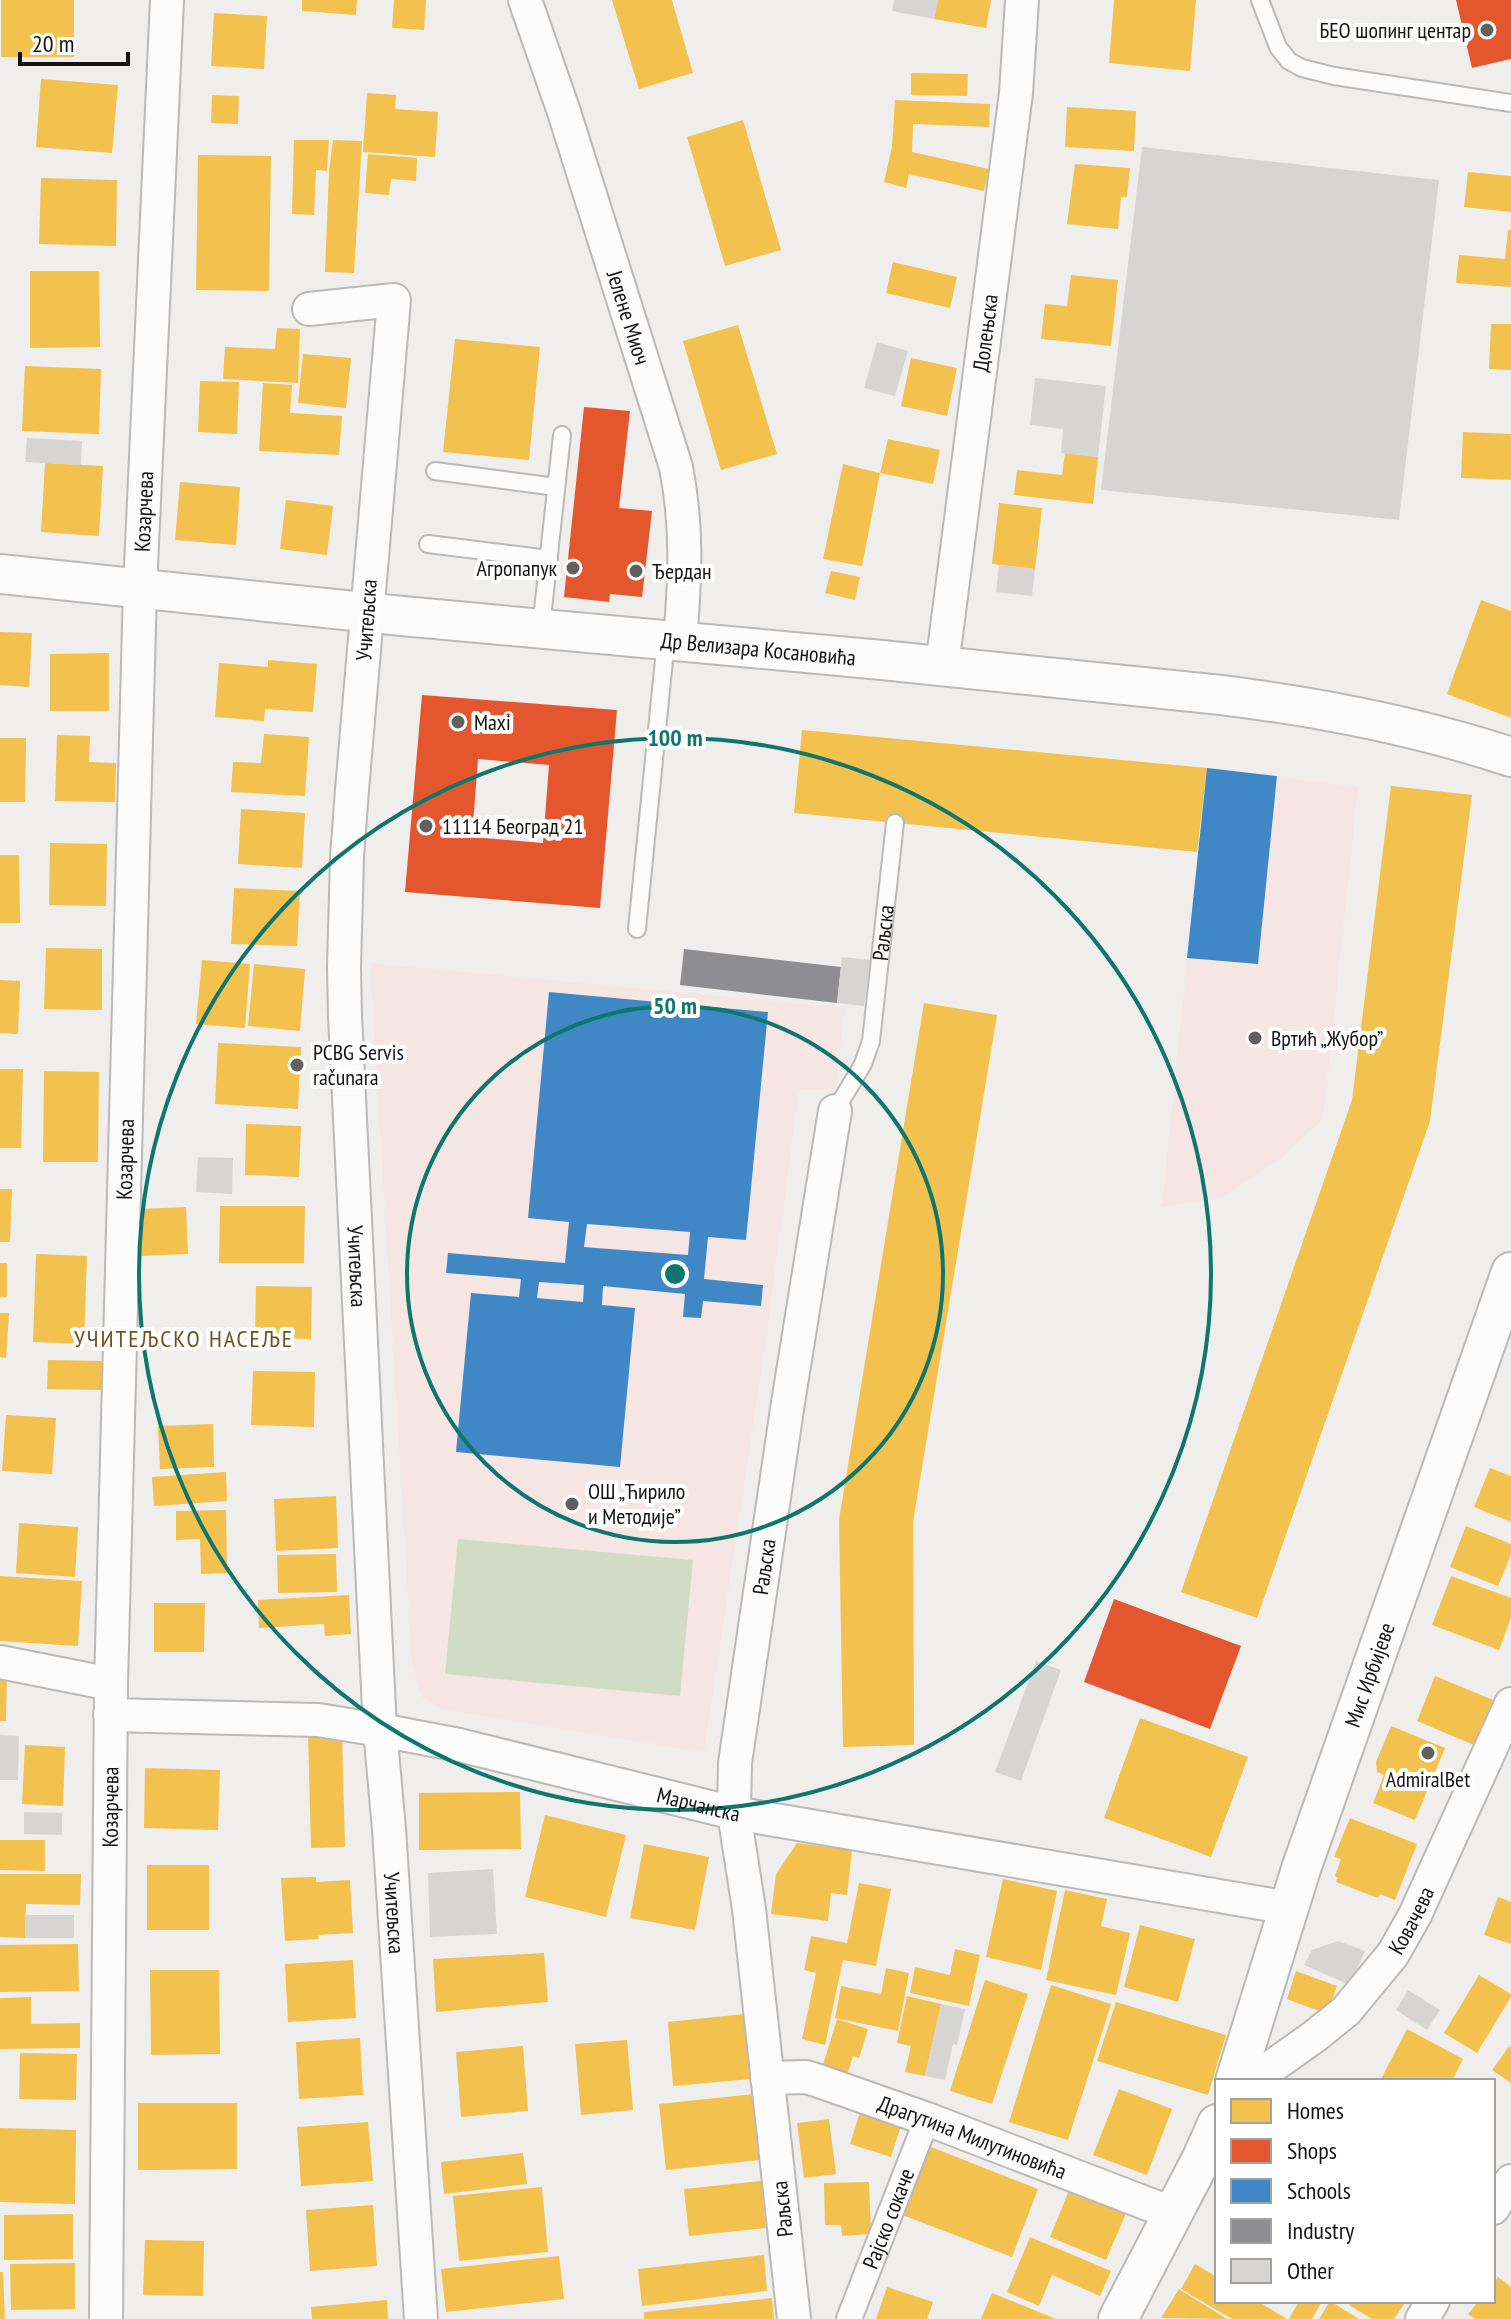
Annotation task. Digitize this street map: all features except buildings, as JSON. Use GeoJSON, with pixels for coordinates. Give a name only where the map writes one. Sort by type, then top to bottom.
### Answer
{"type":"FeatureCollection","features":[{"type":"Feature","properties":{"kind":"street","name":"Козарчева"},"geometry":{"type":"LineString","coordinates":[[106,2319],[110,1699],[140,588],[167,0]]}},
{"type":"Feature","properties":{"kind":"street","name":"Јелене Миоч"},"geometry":{"type":"LineString","coordinates":[[525,0],[564,112],[676,467],[683,506],[686,561],[673,641]]}},
{"type":"Feature","properties":{"kind":"street","name":"Долењска"},"geometry":{"type":"LineString","coordinates":[[942,666],[1016,93],[1022,0]]}},
{"type":"Feature","properties":{"kind":"street","name":"Учитељска"},"geometry":{"type":"LineString","coordinates":[[309,309],[394,300],[347,857],[344,967],[380,1730],[421,2319]]}},
{"type":"Feature","properties":{"kind":"street","name":"Др Велизара Косановића"},"geometry":{"type":"LineString","coordinates":[[0,574],[942,666],[1265,701],[1394,725],[1511,757]]}},
{"type":"Feature","properties":{"kind":"street","name":"Раљска"},"geometry":{"type":"LineString","coordinates":[[794,2319],[749,1909],[734,1813],[735,1763],[835,1111]]}},
{"type":"Feature","properties":{"kind":"street","name":"Мис Ирбијеве"},"geometry":{"type":"LineString","coordinates":[[1236,2077],[1289,1908],[1511,1272]]}},
{"type":"Feature","properties":{"kind":"street","name":"Марчанска"},"geometry":{"type":"LineString","coordinates":[[0,1662],[110,1699],[318,1720],[380,1730],[459,1745],[734,1813],[1289,1908]]}},
{"type":"Feature","properties":{"kind":"street","name":"Ковачева"},"geometry":{"type":"LineString","coordinates":[[1236,2077],[1270,2068],[1315,2036],[1346,2011],[1393,1954],[1415,1915],[1511,1704]]}},
{"type":"Feature","properties":{"kind":"street","name":"Драгутина Милутиновића"},"geometry":{"type":"LineString","coordinates":[[767,2078],[806,2077],[816,2080],[1174,2214]]}},
{"type":"Feature","properties":{"kind":"street","name":"Рајско сокаче"},"geometry":{"type":"LineString","coordinates":[[849,2319],[927,2119]]}},
{"type":"Feature","properties":{"kind":"street"},"geometry":{"type":"LineString","coordinates":[[1118,2319],[1215,2128]]}},
{"type":"Feature","properties":{"kind":"street"},"geometry":{"type":"LineString","coordinates":[[1495,2205],[1511,2181]]}},
{"type":"Feature","properties":{"kind":"lane"},"geometry":{"type":"LineString","coordinates":[[1260,0],[1278,47],[1289,61],[1302,68],[1334,76],[1511,103]]}},
{"type":"Feature","properties":{"kind":"lane"},"geometry":{"type":"LineString","coordinates":[[541,628],[562,435]]}},
{"type":"Feature","properties":{"kind":"lane"},"geometry":{"type":"LineString","coordinates":[[435,471],[556,487]]}},
{"type":"Feature","properties":{"kind":"lane"},"geometry":{"type":"LineString","coordinates":[[428,544],[549,559]]}},
{"type":"Feature","properties":{"kind":"lane"},"geometry":{"type":"LineString","coordinates":[[637,929],[673,641]]}},
{"type":"Feature","properties":{"kind":"lane","name":"Раљска"},"geometry":{"type":"LineString","coordinates":[[835,1111],[863,1064],[871,1041],[895,823]]}},
{"type":"Feature","properties":{"kind":"shaded area","name":"Вртић „Жубор”"},"geometry":{"type":"Polygon","coordinates":[[[1207,768],[1358,787],[1323,1119],[1281,1158],[1224,1196],[1162,1207],[1207,768]]]}},
{"type":"Feature","properties":{"kind":"shaded area","name":"ОШ „Ћирило и Методије”"},"geometry":{"type":"Polygon","coordinates":[[[370,963],[845,1008],[835,1089],[799,1090],[765,1345],[704,1752],[441,1709],[422,1697],[412,1663],[370,963]]]}},
{"type":"Feature","properties":{"kind":"green space"},"geometry":{"type":"Polygon","coordinates":[[[458,1539],[693,1560],[680,1696],[445,1674],[458,1539]]]}},
{"type":"Feature","properties":{"kind":"place","name":"БЕО шопинг центар"},"geometry":{"type":"Point","coordinates":[1487,30]}},
{"type":"Feature","properties":{"kind":"place","name":"Агропапук"},"geometry":{"type":"Point","coordinates":[573,568]}},
{"type":"Feature","properties":{"kind":"place","name":"Ђердан"},"geometry":{"type":"Point","coordinates":[636,571]}},
{"type":"Feature","properties":{"kind":"place","name":"Maxi"},"geometry":{"type":"Point","coordinates":[458,722]}},
{"type":"Feature","properties":{"kind":"place","name":"11114 Београд 21"},"geometry":{"type":"Point","coordinates":[426,826]}},
{"type":"Feature","properties":{"kind":"place","name":"Вртић „Жубор”"},"geometry":{"type":"Point","coordinates":[1255,1038]}},
{"type":"Feature","properties":{"kind":"place","name":"PCBG Servis računara"},"geometry":{"type":"Point","coordinates":[297,1065]}},
{"type":"Feature","properties":{"kind":"place","name":"ОШ „Ћирило и Методије”"},"geometry":{"type":"Point","coordinates":[572,1504]}},
{"type":"Feature","properties":{"kind":"place","name":"AdmiralBet"},"geometry":{"type":"Point","coordinates":[1428,1753]}},
{"type":"Feature","properties":{"kind":"district","name":"УЧИТЕЉСКО НАСЕЉЕ"},"geometry":{"type":"Point","coordinates":[184,1338]}}]}
